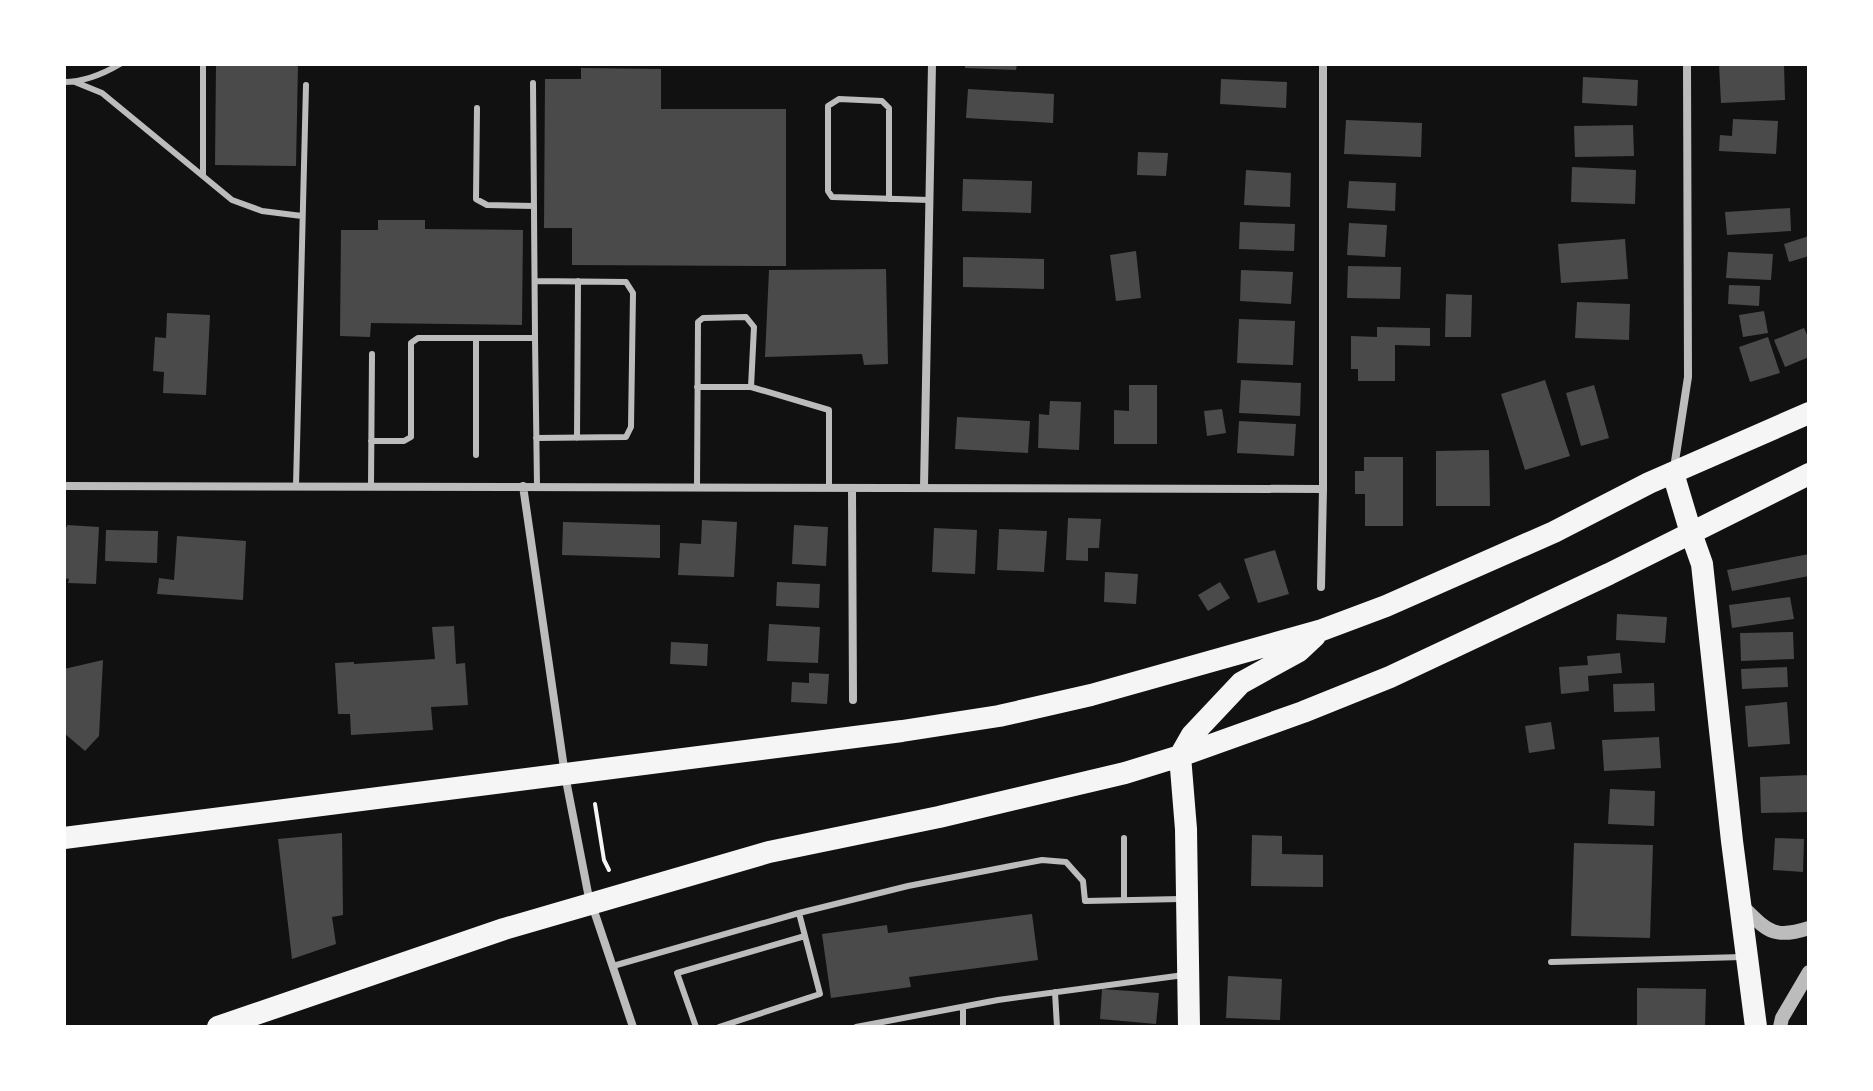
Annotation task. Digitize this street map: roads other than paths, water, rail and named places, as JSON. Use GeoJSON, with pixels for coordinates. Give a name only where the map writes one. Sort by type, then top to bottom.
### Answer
{"type":"FeatureCollection","features":[{"type":"Feature","properties":{"kind":"highway"},"geometry":{"type":"LineString","coordinates":[[64,838],[902,731],[999,716],[1091,695],[1322,630],[1386,606],[1554,532],[1673,473],[1809,413]]}},
{"type":"Feature","properties":{"kind":"highway"},"geometry":{"type":"LineString","coordinates":[[1673,473],[1702,564],[1756,1027]]}},
{"type":"Feature","properties":{"kind":"highway"},"geometry":{"type":"LineString","coordinates":[[218,1027],[504,929],[769,852],[986,806],[1125,773],[1180,756],[1390,677],[1809,474]]}},
{"type":"Feature","properties":{"kind":"highway"},"geometry":{"type":"LineString","coordinates":[[1189,1027],[1186,829],[1180,756],[1192,735],[1241,683],[1299,651],[1322,630]]}},
{"type":"Feature","properties":{"kind":"street"},"geometry":{"type":"LineString","coordinates":[[924,487],[932,64]]}},
{"type":"Feature","properties":{"kind":"street"},"geometry":{"type":"LineString","coordinates":[[1321,587],[1323,64]]}},
{"type":"Feature","properties":{"kind":"street"},"geometry":{"type":"LineString","coordinates":[[1673,473],[1688,377],[1687,64]]}},
{"type":"Feature","properties":{"kind":"street"},"geometry":{"type":"LineString","coordinates":[[64,486],[1323,489]]}},
{"type":"Feature","properties":{"kind":"street"},"geometry":{"type":"LineString","coordinates":[[523,486],[565,775],[588,893],[633,1027]]}},
{"type":"Feature","properties":{"kind":"street"},"geometry":{"type":"LineString","coordinates":[[852,488],[853,700]]}},
{"type":"Feature","properties":{"kind":"street"},"geometry":{"type":"LineString","coordinates":[[1740,904],[1773,933],[1792,933],[1809,928]]}},
{"type":"Feature","properties":{"kind":"street"},"geometry":{"type":"LineString","coordinates":[[1780,1027],[1782,1018],[1809,972]]}},
{"type":"Feature","properties":{"kind":"lane"},"geometry":{"type":"LineString","coordinates":[[64,82],[75,82],[120,64]]}},
{"type":"Feature","properties":{"kind":"lane"},"geometry":{"type":"LineString","coordinates":[[203,64],[203,176]]}},
{"type":"Feature","properties":{"kind":"lane"},"geometry":{"type":"LineString","coordinates":[[75,82],[102,93],[232,200],[262,211],[302,216]]}},
{"type":"Feature","properties":{"kind":"lane"},"geometry":{"type":"LineString","coordinates":[[533,83],[537,486]]}},
{"type":"Feature","properties":{"kind":"lane"},"geometry":{"type":"LineString","coordinates":[[296,486],[306,85]]}},
{"type":"Feature","properties":{"kind":"lane"},"geometry":{"type":"LineString","coordinates":[[889,199],[889,108],[882,101],[839,99],[828,106],[828,191],[832,197],[889,199],[929,200]]}},
{"type":"Feature","properties":{"kind":"lane"},"geometry":{"type":"LineString","coordinates":[[477,108],[476,199],[487,205],[534,206]]}},
{"type":"Feature","properties":{"kind":"lane"},"geometry":{"type":"LineString","coordinates":[[535,281],[626,282],[633,293],[631,427],[626,437],[536,438]]}},
{"type":"Feature","properties":{"kind":"lane"},"geometry":{"type":"LineString","coordinates":[[577,438],[578,281]]}},
{"type":"Feature","properties":{"kind":"lane"},"geometry":{"type":"LineString","coordinates":[[697,487],[698,322],[703,318],[746,317],[754,327],[751,387]]}},
{"type":"Feature","properties":{"kind":"lane"},"geometry":{"type":"LineString","coordinates":[[371,441],[404,441],[411,437],[411,343],[418,338],[535,338]]}},
{"type":"Feature","properties":{"kind":"lane"},"geometry":{"type":"LineString","coordinates":[[476,338],[476,455]]}},
{"type":"Feature","properties":{"kind":"lane"},"geometry":{"type":"LineString","coordinates":[[371,486],[372,354]]}},
{"type":"Feature","properties":{"kind":"lane"},"geometry":{"type":"LineString","coordinates":[[697,387],[751,387],[829,410],[829,487]]}},
{"type":"Feature","properties":{"kind":"lane"},"geometry":{"type":"LineString","coordinates":[[1124,838],[1124,900]]}},
{"type":"Feature","properties":{"kind":"lane"},"geometry":{"type":"LineString","coordinates":[[613,966],[799,913],[908,886],[1042,860],[1066,862],[1083,881],[1085,901],[1187,899]]}},
{"type":"Feature","properties":{"kind":"lane"},"geometry":{"type":"LineString","coordinates":[[719,1027],[820,994],[799,913]]}},
{"type":"Feature","properties":{"kind":"lane"},"geometry":{"type":"LineString","coordinates":[[696,1027],[677,973],[805,936]]}},
{"type":"Feature","properties":{"kind":"lane"},"geometry":{"type":"LineString","coordinates":[[1551,962],[1747,957]]}},
{"type":"Feature","properties":{"kind":"lane"},"geometry":{"type":"LineString","coordinates":[[856,1027],[1055,992],[1189,974]]}},
{"type":"Feature","properties":{"kind":"lane"},"geometry":{"type":"LineString","coordinates":[[1055,992],[1057,1027]]}},
{"type":"Feature","properties":{"kind":"lane"},"geometry":{"type":"LineString","coordinates":[[963,1007],[963,1027]]}},
{"type":"Feature","properties":{"kind":"lane"},"geometry":{"type":"LineString","coordinates":[[905,1017],[906,1027]]}}]}
